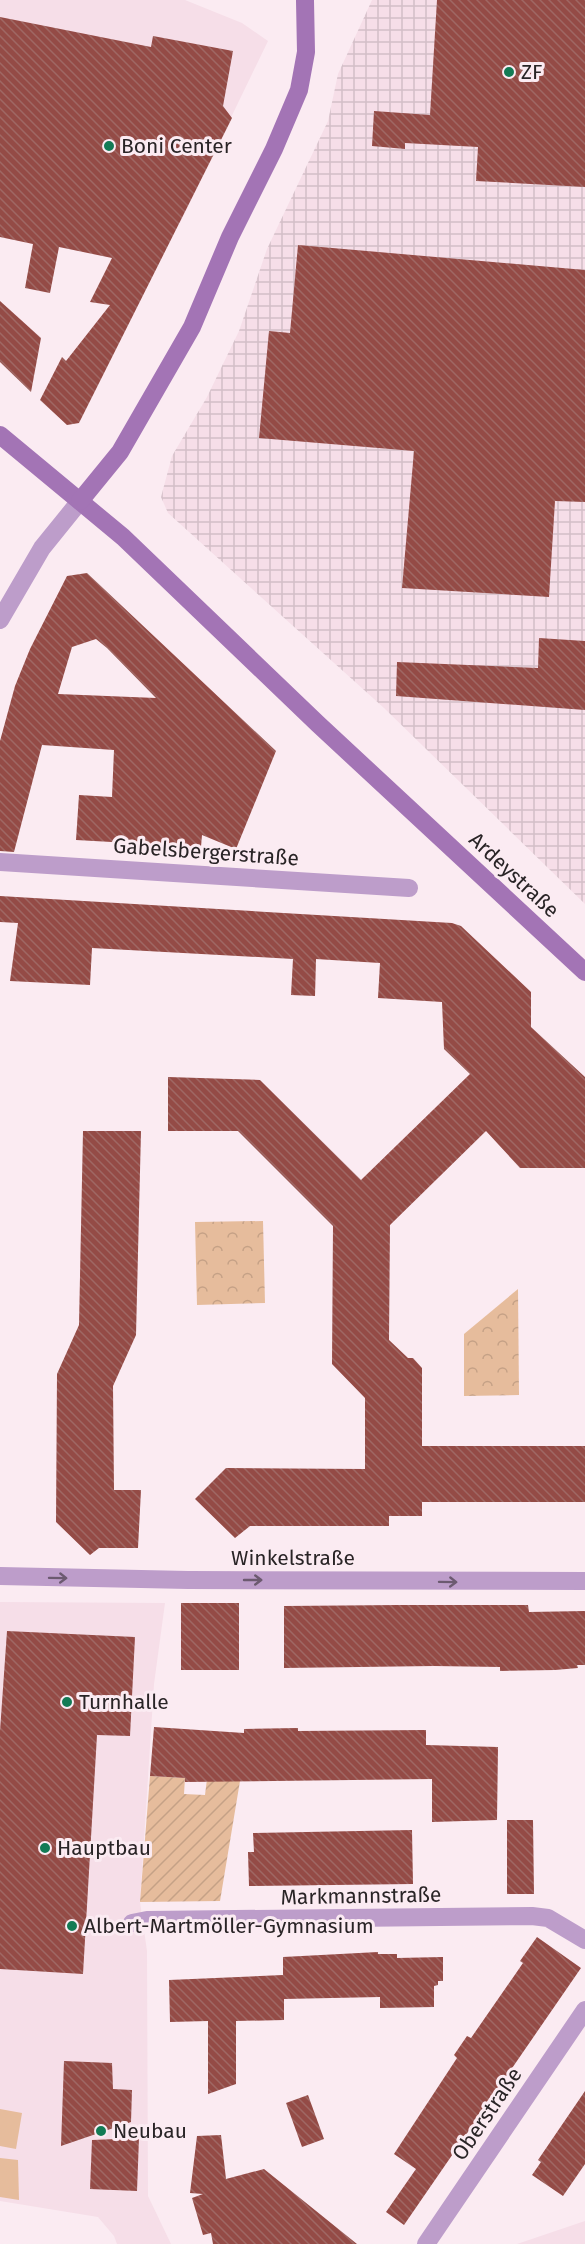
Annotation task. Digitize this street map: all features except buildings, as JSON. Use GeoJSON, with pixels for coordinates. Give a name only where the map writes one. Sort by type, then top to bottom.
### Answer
{"type":"FeatureCollection","features":[{"type":"Feature","properties":{"kind":"main road"},"geometry":{"type":"LineString","coordinates":[[80,501],[120,452],[192,327],[230,237],[274,149],[299,90],[306,52],[304,0],[317,0]]}},
{"type":"Feature","properties":{"kind":"main road","name":"Ardeystraße"},"geometry":{"type":"LineString","coordinates":[[0,435],[123,537],[585,972]]}},
{"type":"Feature","properties":{"kind":"street"},"geometry":{"type":"LineString","coordinates":[[0,620],[42,548],[80,501]]}},
{"type":"Feature","properties":{"kind":"street","name":"Gabelsbergerstraße"},"geometry":{"type":"LineString","coordinates":[[0,862],[409,888]]}},
{"type":"Feature","properties":{"kind":"street","name":"Winkelstraße"},"geometry":{"type":"LineString","coordinates":[[0,1576],[188,1580],[585,1581]]}},
{"type":"Feature","properties":{"kind":"street","name":"Markmannstraße"},"geometry":{"type":"LineString","coordinates":[[132,1923],[147,1920],[532,1916],[548,1918],[585,1940]]}},
{"type":"Feature","properties":{"kind":"street","name":"Oberstraße"},"geometry":{"type":"LineString","coordinates":[[426,2244],[585,2010]]}},
{"type":"Feature","properties":{"kind":"shaded area","name":"Boni Center"},"geometry":{"type":"Polygon","coordinates":[[[0,0],[185,0],[242,23],[268,41],[180,223],[43,195],[33,244],[0,237],[0,0]]]}},
{"type":"Feature","properties":{"kind":"shaded area"},"geometry":{"type":"Polygon","coordinates":[[[372,0],[585,0],[585,904],[384,708],[168,513],[161,497],[172,456],[207,397],[239,331],[267,249],[328,121],[338,74],[372,0]]]}},
{"type":"Feature","properties":{"kind":"shaded area","name":"Albert-Martmöller-Gymnasium"},"geometry":{"type":"Polygon","coordinates":[[[0,1602],[165,1603],[154,1684],[140,1902],[147,1951],[148,2196],[171,2244],[117,2244],[114,2236],[98,2217],[0,2201],[0,1602]]]}},
{"type":"Feature","properties":{"kind":"shaded area"},"geometry":{"type":"Polygon","coordinates":[[[585,2221],[585,2244],[517,2244],[585,2221]]]}},
{"type":"Feature","properties":{"kind":"green space"},"geometry":{"type":"Polygon","coordinates":[[[263,1221],[265,1303],[197,1305],[195,1222],[263,1221]]]}},
{"type":"Feature","properties":{"kind":"green space"},"geometry":{"type":"Polygon","coordinates":[[[518,1289],[519,1395],[464,1396],[464,1334],[518,1289]]]}},
{"type":"Feature","properties":{"kind":"green space"},"geometry":{"type":"Polygon","coordinates":[[[150,1776],[185,1778],[184,1794],[205,1795],[207,1779],[240,1781],[220,1901],[140,1902],[150,1776]]]}},
{"type":"Feature","properties":{"kind":"green space"},"geometry":{"type":"Polygon","coordinates":[[[0,2109],[22,2113],[16,2149],[0,2146],[0,2109]]]}},
{"type":"Feature","properties":{"kind":"green space"},"geometry":{"type":"Polygon","coordinates":[[[0,2158],[18,2160],[19,2200],[0,2197],[0,2158]]]}},
{"type":"Feature","properties":{"kind":"place","name":"ZF"},"geometry":{"type":"Point","coordinates":[509,72]}},
{"type":"Feature","properties":{"kind":"place","name":"Boni Center"},"geometry":{"type":"Point","coordinates":[109,146]}},
{"type":"Feature","properties":{"kind":"place","name":"Turnhalle"},"geometry":{"type":"Point","coordinates":[67,1702]}},
{"type":"Feature","properties":{"kind":"place","name":"Hauptbau"},"geometry":{"type":"Point","coordinates":[45,1848]}},
{"type":"Feature","properties":{"kind":"place","name":"Albert-Martmöller-Gymnasium"},"geometry":{"type":"Point","coordinates":[72,1926]}},
{"type":"Feature","properties":{"kind":"place","name":"Neubau"},"geometry":{"type":"Point","coordinates":[101,2131]}}]}
